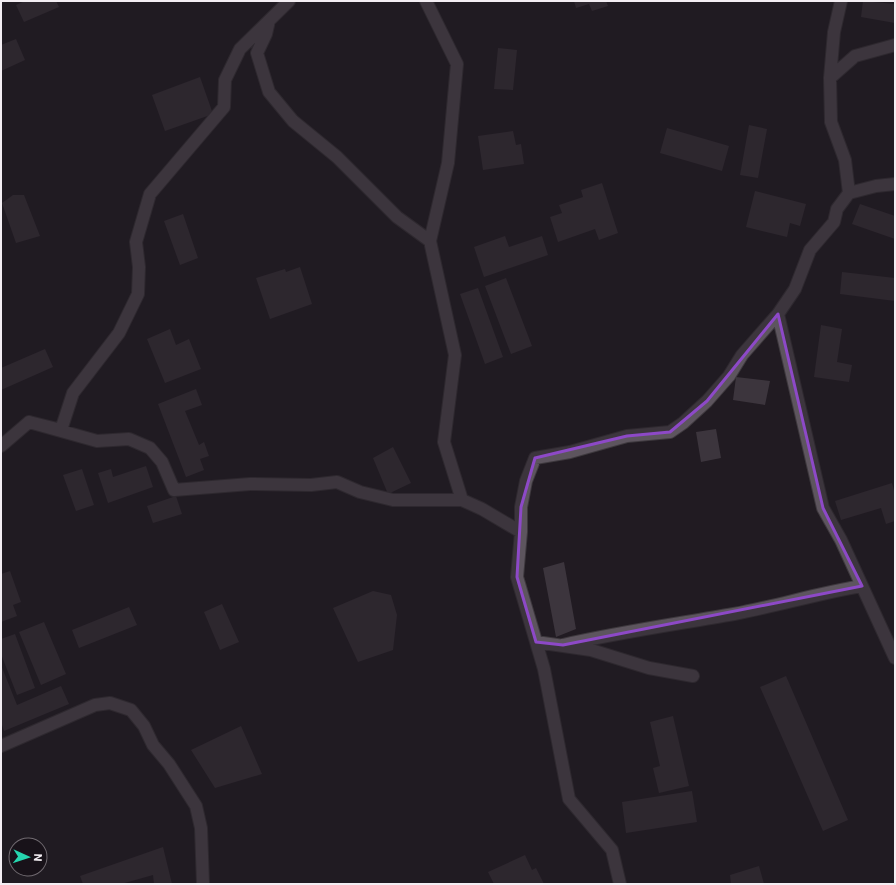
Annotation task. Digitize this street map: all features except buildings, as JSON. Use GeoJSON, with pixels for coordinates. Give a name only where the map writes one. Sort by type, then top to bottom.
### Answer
{"type":"FeatureCollection","features":[{"type":"Feature","properties":{"kind":"street"},"geometry":{"type":"LineString","coordinates":[[29,422],[61,430],[73,393],[119,333],[138,294],[139,267],[136,242],[150,194],[224,106],[225,80],[240,49],[289,1]]}},
{"type":"Feature","properties":{"kind":"street"},"geometry":{"type":"LineString","coordinates":[[841,1],[834,32],[830,78],[831,122],[845,160],[849,193]]}},
{"type":"Feature","properties":{"kind":"street"},"geometry":{"type":"LineString","coordinates":[[428,2],[458,64],[448,163],[430,241],[455,355],[444,442],[462,500]]}},
{"type":"Feature","properties":{"kind":"street"},"geometry":{"type":"LineString","coordinates":[[269,20],[266,34],[257,53],[269,92],[293,121],[337,157],[397,217],[430,241]]}},
{"type":"Feature","properties":{"kind":"street"},"geometry":{"type":"LineString","coordinates":[[830,78],[855,56],[895,45]]}},
{"type":"Feature","properties":{"kind":"street"},"geometry":{"type":"LineString","coordinates":[[620,884],[612,850],[569,798],[544,669],[517,577],[521,532],[521,507],[526,481],[535,458],[570,452],[627,436],[670,432],[683,423],[707,401],[729,376],[742,355],[778,314],[795,289],[810,250],[834,222],[837,209],[849,193],[876,186],[895,184]]}},
{"type":"Feature","properties":{"kind":"street"},"geometry":{"type":"LineString","coordinates":[[778,314],[823,508],[842,540],[895,658]]}},
{"type":"Feature","properties":{"kind":"street"},"geometry":{"type":"LineString","coordinates":[[1,446],[29,422]]}},
{"type":"Feature","properties":{"kind":"street"},"geometry":{"type":"LineString","coordinates":[[29,422],[97,441],[129,440],[150,448],[162,462],[174,490],[250,484],[310,485],[337,482],[360,492],[393,500],[462,500],[482,509],[521,532]]}},
{"type":"Feature","properties":{"kind":"street"},"geometry":{"type":"LineString","coordinates":[[563,645],[662,625],[736,614],[862,586]]}},
{"type":"Feature","properties":{"kind":"street"},"geometry":{"type":"LineString","coordinates":[[536,642],[591,650],[649,668],[693,676]]}},
{"type":"Feature","properties":{"kind":"street"},"geometry":{"type":"LineString","coordinates":[[1,746],[95,705],[110,703],[131,710],[144,726],[153,746],[169,764],[196,806],[201,828],[203,884]]}},
{"type":"Feature","properties":{"kind":"highlighted area"},"geometry":{"type":"Polygon","coordinates":[[[778,314],[823,508],[862,586],[563,645],[536,642],[517,577],[521,507],[535,458],[627,436],[670,432],[707,401],[778,314]]]}}]}
